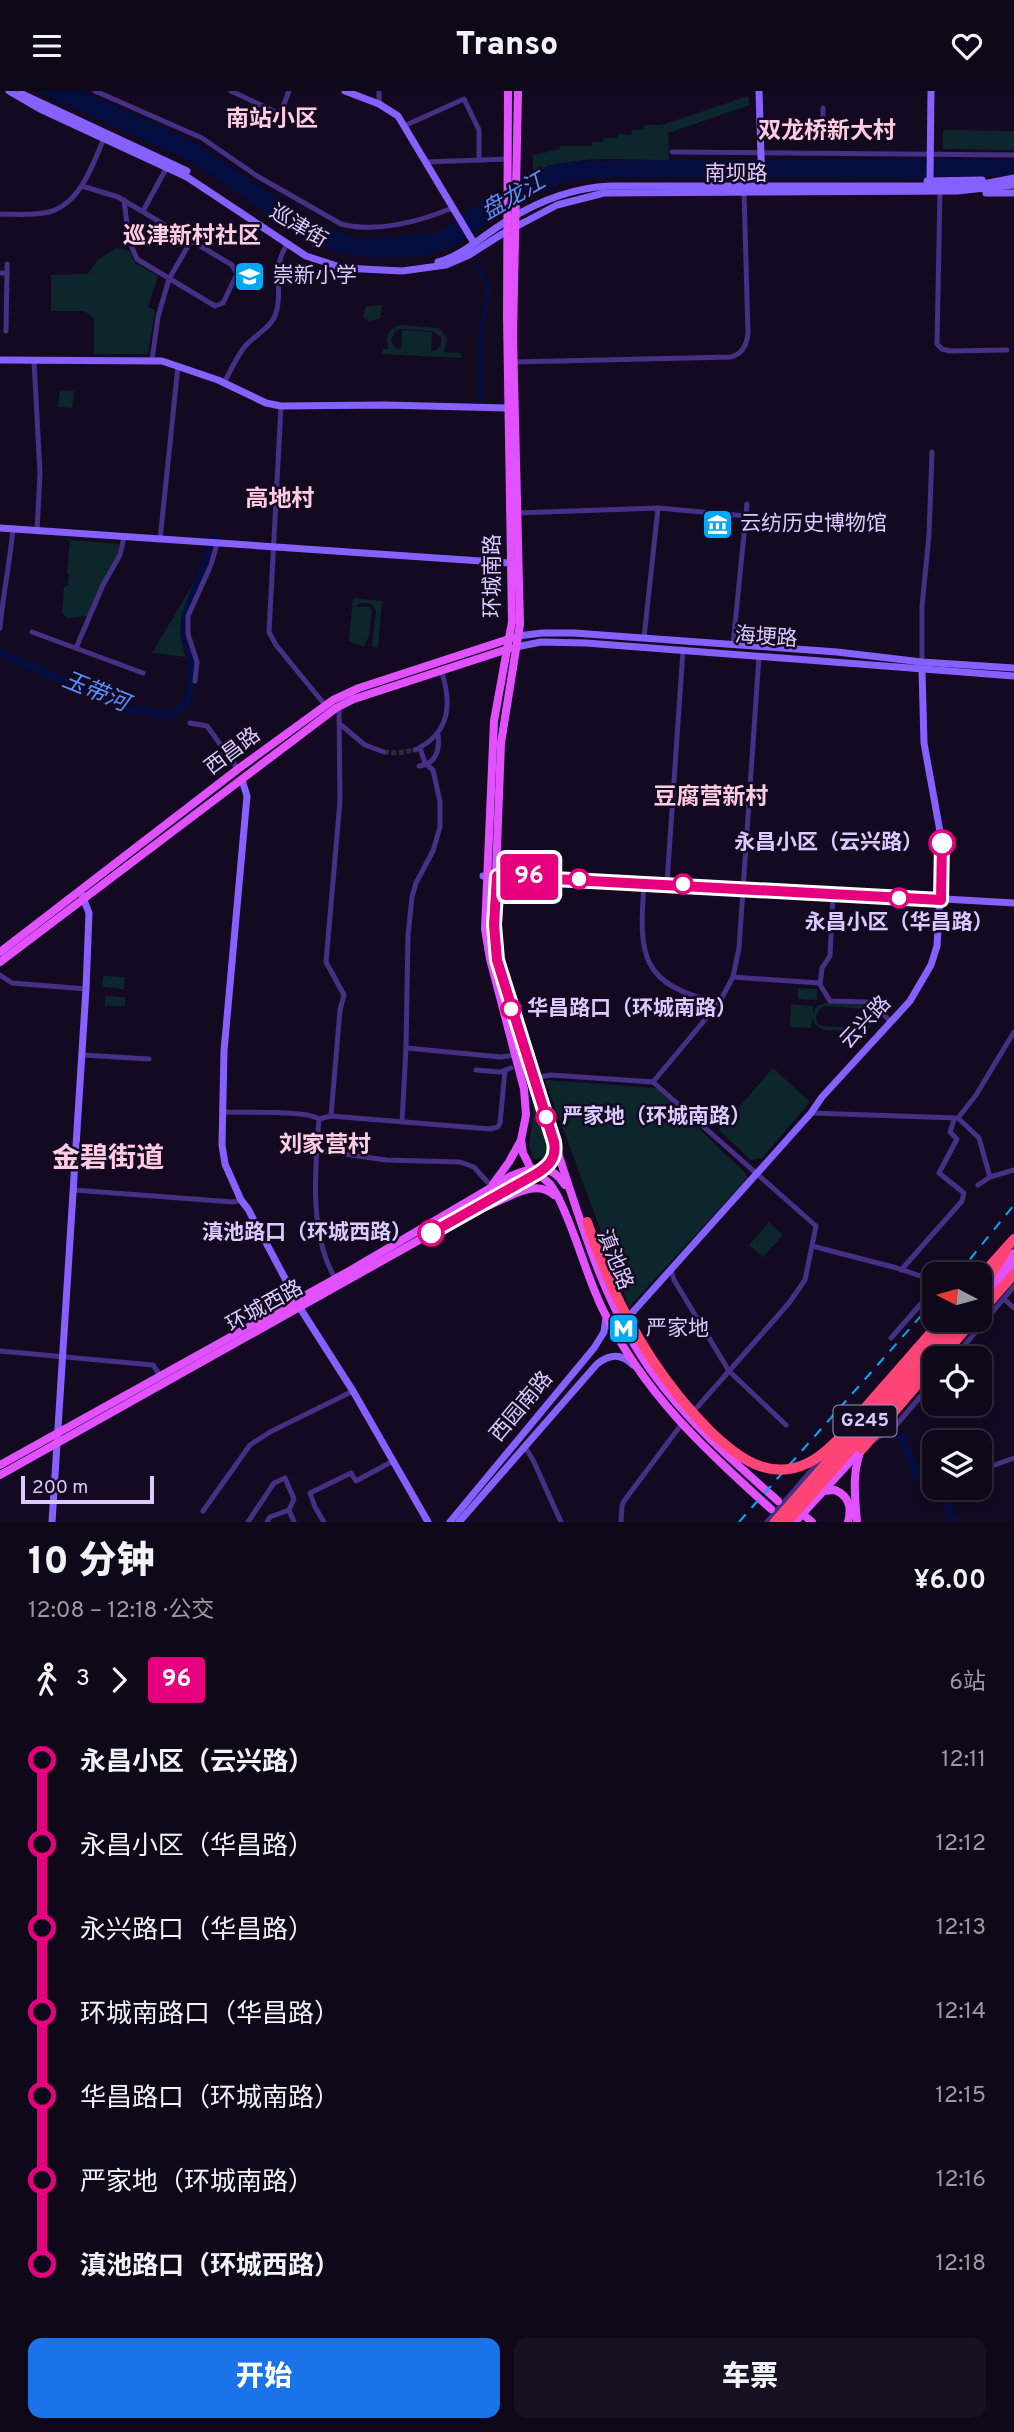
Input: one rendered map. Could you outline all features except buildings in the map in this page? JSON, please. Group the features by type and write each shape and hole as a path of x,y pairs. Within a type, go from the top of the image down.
{"highway":[{"path":"587,1222 615,1295 653,1364 712,1433 738,1456 760,1467 792,1468 808,1463 821,1454 932,1332"},
{"path":"999,1264 1014,1239"},
{"path":"992,1268 1014,1239"},
{"path":"992,1271 1014,1251"},
{"path":"992,1272 1014,1251"},
{"path":"992,1289 1014,1264"},
{"path":"992,1299 1014,1274"},
{"path":"776,1522 943,1332"},
{"path":"786,1522 954,1332"},
{"path":"951,1346 963,1332"},
{"path":"862,1449 888,1412 922,1377"}],"main road":[{"name":"环城南路","path":"508,91 507,210 511,219"},
{"name":"环城南路","path":"518,91 518,180 511,229 520,587 514,637 502,669 494,720 487,942 521,1054"},
{"name":"环城南路","path":"511,229 507,408 514,637"},
{"name":"西昌路","path":"0,962 238,769 325,705 359,688 514,637"},
{"name":"西昌路","path":"0,952 242,780 294,738 339,707 354,699 512,647"},
{"path":"521,1054 534,1079 565,1181 587,1222"},
{"path":"521,1054 525,1100 521,1145 524,1157 538,1166 547,1164 554,1158"},
{"path":"489,1189 512,1158 524,1130"},
{"path":"554,1142 554,1158 545,1168 565,1181 587,1222"},
{"name":"滇池路","path":"524,1157 534,1171 552,1186 603,1310 640,1373 681,1425 769,1514"},
{"name":"环城西路","path":"0,1475 511,1176 545,1168"},
{"name":"环城西路","path":"0,1465 160,1375 466,1213 534,1171"},
{"path":"466,1213 537,1187 547,1189 553,1194 565,1213"},
{"path":"561,1203 563,1196 571,1195"},
{"name":"滇池路","path":"571,1195 599,1274 621,1321 648,1367 688,1417 722,1450 780,1498"},
{"name":"G245","path":"786,1522 888,1412 954,1332"},
{"path":"803,1520 821,1493 862,1449"},
{"path":"857,1522 855,1473 862,1449"},
{"path":"821,1493 832,1489 844,1496 850,1506 848,1522"}],"street":[{"name":"巡津街","path":"9,91 40,109 197,177 303,249 331,261 369,267 424,265 450,257 472,239 511,219"},
{"name":"巡津街","path":"17,91 199,183 287,244 317,261 342,268 378,272 418,271 457,261 511,229"},
{"path":"94,91 202,138 257,176 341,224 351,227 378,227 420,219 452,208"},
{"path":"231,91 282,115 289,91"},
{"path":"345,91 379,104 398,116 472,239"},
{"path":"379,91 379,104"},
{"path":"759,91 762,185"},
{"path":"931,91 937,344 950,351 1007,350"},
{"path":"404,126 464,99 479,130 479,160"},
{"path":"823,108 823,134"},
{"path":"0,214 51,212 82,186 105,135"},
{"path":"672,152 762,156 1014,155"},
{"path":"426,162 508,159"},
{"path":"143,211 167,167"},
{"path":"996,185 1014,178"},
{"path":"934,184 1014,185"},
{"path":"934,184 1014,193"},
{"name":"南坝路","path":"511,229 557,205 616,193 744,192 762,185 934,184"},
{"name":"南坝路","path":"511,219 555,196 576,190 610,186 934,184 975,190 996,185"},
{"path":"82,186 124,200 236,269 237,274 230,293 223,303 215,306 141,263 133,253 124,200"},
{"path":"576,190 575,194 581,198"},
{"path":"513,362 736,356 743,349 748,333 744,192"},
{"path":"152,359 158,317 169,279 191,241"},
{"path":"224,383 243,349 276,315 276,275 281,254 287,244"},
{"path":"6,264 6,331"},
{"path":"0,360 152,359 178,366 257,399 281,406 507,408"},
{"path":"34,361 40,473 37,532"},
{"path":"160,540 178,366"},
{"path":"281,406 271,637 325,705"},
{"path":"922,666 922,606 929,535 932,452"},
{"path":"733,645 747,504"},
{"path":"644,638 658,508"},
{"path":"517,513 658,508 746,516"},
{"path":"0,528 511,563"},
{"path":"0,628 13,529"},
{"path":"76,648 103,585 120,555 124,537"},
{"path":"195,681 197,662 188,634 188,616 211,565 216,544"},
{"path":"32,632 143,673"},
{"name":"海埂路","path":"514,637 573,633 837,652 922,666 1014,676"},
{"name":"海埂路","path":"512,647 541,642 586,643 922,666 1014,669"},
{"path":"667,883 683,650"},
{"path":"653,1082 719,1003 733,977 739,948 759,655"},
{"name":"云兴路","path":"621,1321 631,1314 671,1270 910,1001 931,965 937,946 943,848 923,743 922,666"},
{"path":"419,766 434,759 438,735 448,710 448,695 441,670"},
{"path":"331,1116 340,1010 344,995 326,962 340,801 339,707"},
{"path":"190,723 207,726 238,769"},
{"path":"341,725 360,742 384,753"},
{"path":"402,1122 408,935 412,897 416,883 433,851 440,827 440,802 433,770 425,763 418,749 438,735"},
{"path":"242,780 247,796 225,1052 223,1156 241,1200 298,1303 353,1391 428,1522"},
{"path":"489,876 667,883 1014,903"},
{"path":"644,883 642,945 652,968 676,990 719,1003"},
{"path":"833,894 830,956 822,968 820,984 830,1001 868,1002 891,1022"},
{"path":"52,1522 86,989 89,913 81,895"},
{"path":"0,975 12,983 86,989"},
{"path":"733,977 820,984"},
{"path":"901,1270 962,1201 964,1193 939,1173 957,1139 950,1132 956,1119 1012,1040 1014,1032"},
{"path":"406,1048 501,1057 521,1054"},
{"path":"82,1055 149,1059"},
{"path":"222,1112 315,1116 319,1119 331,1116 490,1129 498,1127 508,1069 476,1070"},
{"path":"534,1079 551,1075 653,1082 814,1223 805,1280 789,1303 688,1417"},
{"path":"811,1113 956,1119 979,1138 990,1177"},
{"path":"319,1119 315,1196 325,1260 335,1278"},
{"path":"317,1150 386,1160 460,1162 474,1167 489,1189"},
{"path":"978,1185 990,1177 1014,1170"},
{"path":"74,1190 233,1202 241,1200"},
{"path":"812,1247 922,1277"},
{"path":"671,1270 674,1280 729,1371 786,1425"},
{"path":"964,1346 1014,1286"},
{"path":"1004,1299 1014,1308"},
{"path":"891,1338 922,1302"},
{"name":"西园南路","path":"450,1522 587,1356 605,1329 606,1318 603,1310"},
{"path":"769,1514 931,1332"},
{"path":"0,1351 153,1365 160,1375"},
{"path":"576,1387 593,1361 592,1356 587,1356"},
{"name":"西园南路","path":"459,1522 597,1364 611,1356 626,1359 640,1373"},
{"path":"202,1511 250,1445 270,1432 353,1391"},
{"path":"862,1449 897,1424 922,1395"},
{"path":"621,1522 624,1501 681,1425"},
{"path":"525,1447 561,1522"},
{"path":"992,1466 1014,1458"},
{"path":"324,1522 310,1493 351,1473 356,1481 393,1461"},
{"path":"248,1522 274,1483 285,1478 294,1499 289,1510 270,1517 267,1522"},
{"path":"289,1510 294,1522"}],"green space":[{"path":"748,96 750,105 668,133 669,160 582,160 548,168 533,175 533,155 560,149 560,146 592,146 592,142 603,142 604,138 617,138 618,134 631,135 632,130 643,130 645,125 662,125"},
{"path":"943,130 1014,131 1014,150 943,149"},
{"path":"116,248 130,251 135,263 158,276 148,307 155,310 148,354 94,354 94,318 84,311 51,311 51,275 88,274 98,260"},
{"path":"382,305 380,319 369,321 363,317 366,306"},
{"path":"402,325 439,328 447,338 444,352 461,353 461,358 382,354 383,349 389,349 389,333","holes":["399,329 432,331 441,337 441,344 431,351 432,332 402,330 401,349 394,347 391,339"]},
{"path":"60,390 74,391 72,408 58,407"},
{"path":"70,540 119,544 117,558 87,616 67,618 62,613 64,587 68,586"},
{"path":"193,584 195,585 183,612 180,628 186,657 152,653"},
{"path":"353,598 382,601 378,648 372,647 376,610 371,604 360,603 356,607 369,607 372,610 369,636 364,647 349,641"},
{"path":"103,976 125,977 124,989 102,987"},
{"path":"798,988 817,989 817,1000 798,999"},
{"path":"105,996 125,997 125,1006 105,1006"},
{"path":"825,1003 863,1005 870,1010 873,1021 870,1027 861,1031 823,1030 812,1019 811,1028 790,1027 791,1004 813,1006 813,1013 817,1006","holes":["827,1006 864,1009 869,1014 869,1024 861,1028 822,1026 817,1022 816,1016 820,1008"]},
{"path":"773,1068 810,1102 762,1158 751,1160 719,1130"},
{"path":"545,1080 657,1088 748,1178 629,1307"},
{"path":"531,1087 549,1147 546,1157 534,1159 529,1147 533,1114"},
{"path":"769,1222 783,1235 763,1257 749,1245"}],"shaded area":[{"path":"36,91 80,91 172,131 205,148 305,218 358,240 437,233 497,192 495,210 490,221 463,241 424,256 374,258 335,252 299,236 194,163"},
{"path":"939,158 1014,161 1014,175 919,178 597,177 561,183 529,199 532,175 549,165 576,161"}],"waterway":[{"name":"盘龙江","path":"487,215 539,183"},
{"path":"478,266 489,288 481,330 481,401"},
{"name":"玉带河","path":"0,653 128,709 172,715 186,704 188,698 193,663 185,637 185,617 215,537"},
{"path":"897,1434 903,1439 918,1477 922,1479"},
{"path":"946,1500 953,1522"}],"tunnel":[{"path":"384,752 415,750"}],"railway":[{"path":"968,1262 1014,1205"},
{"path":"739,1522 922,1315"}],"bus line":[{"name":"96","path":"431,1233 536,1174 548,1165 555,1155 554,1142 497,960 494,925 497,876 667,883 941,900 942,843"}],"place":[{"name":"崇新小学","path":"250,276"},
{"name":"云纺历史博物馆","path":"717,524"},
{"name":"永昌小区（云兴路）","path":"942,843"},
{"name":"永昌小区（华昌路）","path":"899,898"},
{"name":"华昌路口（环城南路）","path":"511,1009"},
{"name":"严家地（环城南路）","path":"546,1117"},
{"name":"滇池路口（环城西路）","path":"431,1233"},
{"name":"严家地","path":"623,1329"}],"district":[{"name":"南站小区","path":"272,120"},
{"name":"双龙桥新大村","path":"827,132"},
{"name":"巡津新村社区","path":"192,237"},
{"name":"高地村","path":"280,500"},
{"name":"豆腐营新村","path":"711,798"},
{"name":"刘家营村","path":"325,1146"},
{"name":"金碧街道","path":"108,1160"}]}
